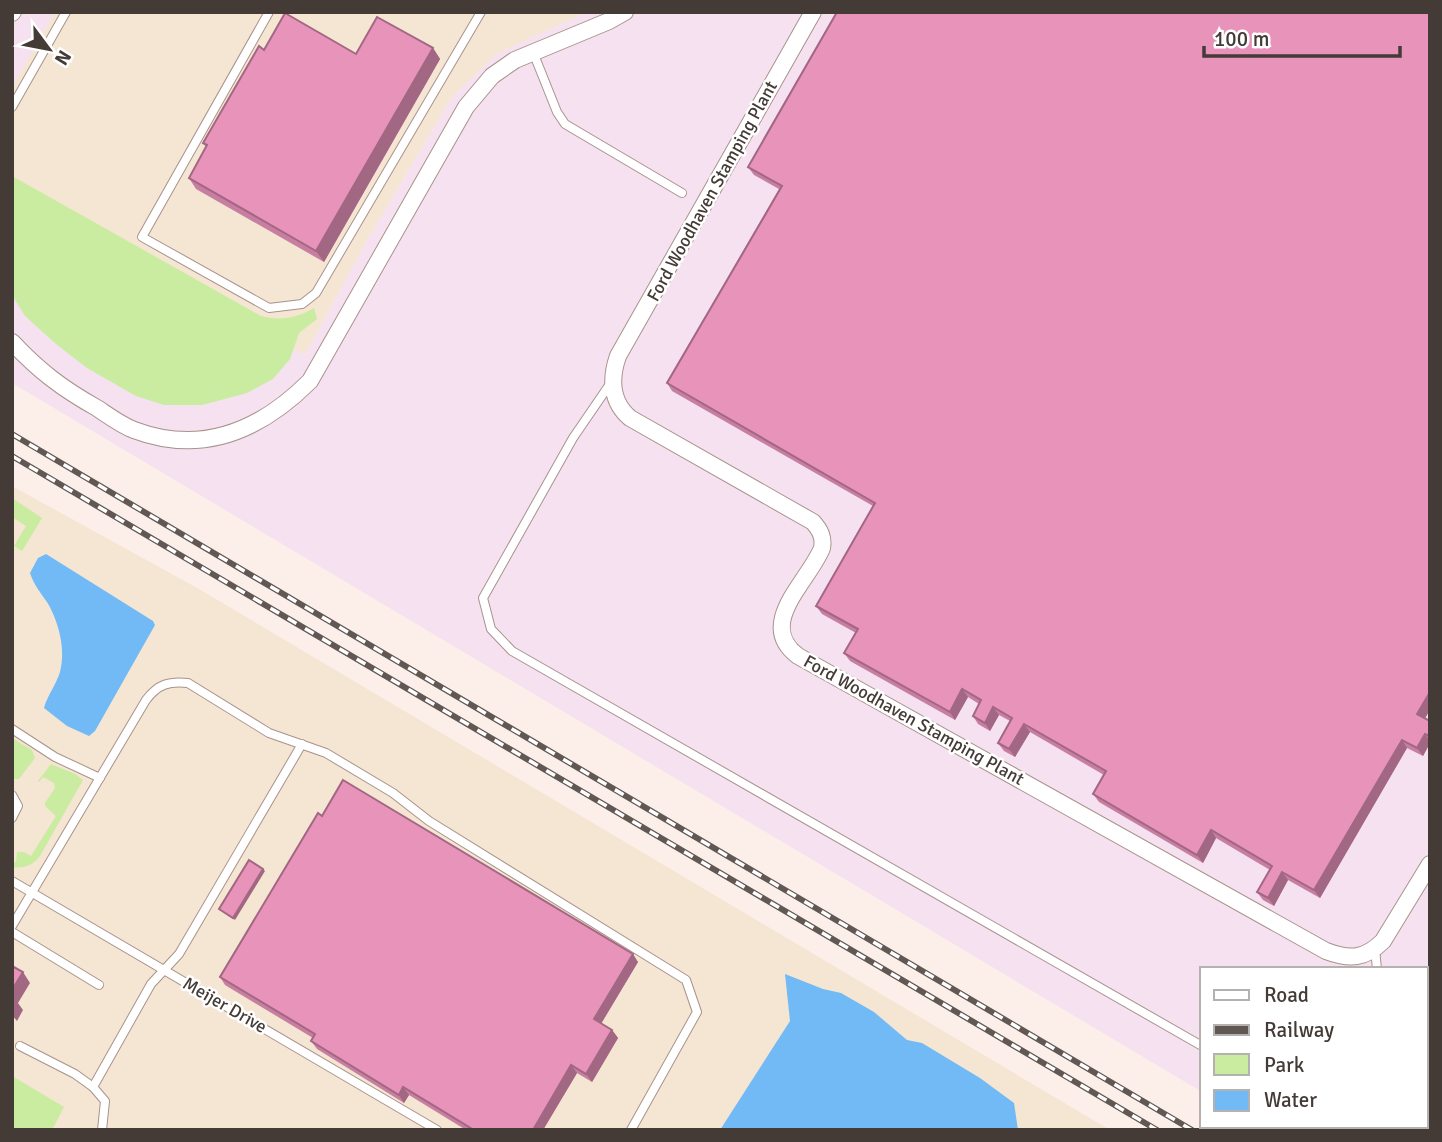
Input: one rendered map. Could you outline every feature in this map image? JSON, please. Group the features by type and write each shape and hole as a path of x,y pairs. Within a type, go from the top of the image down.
{"street":[{"path":"12,342 58,386 132,430 164,438 205,440 243,429 270,416 310,381 472,99 492,76 515,60 609,22 625,12"},
{"name":"Ford Woodhaven Stamping Plant","path":"813,12 618,356 613,380 616,402 620,409 630,418 813,522 819,528 822,548 789,601 784,616 781,631 788,648 1326,951 1351,958 1360,957 1375,949"},
{"path":"1375,949 1397,922 1430,864"}],"lane":[{"path":"12,107 66,12"},
{"path":"269,12 142,237 269,308 302,304 316,293 481,12"},
{"path":"533,52 557,112 565,124 682,193"},
{"path":"613,380 573,439 483,598 491,629 512,651 1200,1045"},
{"path":"12,926 151,693 155,688 172,681 188,683 269,733 326,754 393,793 429,821 686,980 697,1012 631,1130"},
{"path":"12,729 55,757 100,778"},
{"path":"93,1087 151,984 178,954 302,744"},
{"path":"12,796 18,806 12,818"},
{"name":"Meijer Drive","path":"12,881 437,1130"},
{"path":"12,932 99,985"},
{"path":"1375,949 1377,967"},
{"path":"20,1046 75,1074 93,1087 105,1101 102,1130"}],"shaded area":[{"path":"12,12 55,12 12,87"},
{"path":"55,12 587,12 497,54 452,97 365,244 305,355 12,189 12,87"},
{"path":"587,12 1430,12 1430,1130 1263,1128 1428,1128 1428,967 1200,967 1200,1091 12,383 12,189 305,355 365,244 452,97 497,54"},
{"path":"12,486 199,589 1110,1130 12,1130"}],"green space":[{"path":"12,176 261,316 288,318 314,308 317,319 299,333 290,359 273,379 247,393 202,405 164,405 136,396 87,368 56,344 25,316 12,295"},
{"path":"12,498 42,518 22,551 14,546 26,526 12,517"},
{"path":"12,738 32,750 35,758 19,779 12,779"},
{"path":"51,764 83,780 40,856 28,866 12,867 12,862 16,862 17,852 31,856 56,816 45,806 55,788 54,783 43,777 38,781"},
{"path":"12,1076 64,1107 52,1130 12,1130"}],"water":[{"path":"46,554 153,621 155,625 95,731 89,736 67,726 44,708 62,663 60,636 55,618 30,573 38,558"},
{"path":"785,974 841,993 874,1012 907,1040 922,1043 980,1078 1014,1103 1018,1130 720,1130 790,1021"}],"building":[{"path":"837,12 1430,12 1430,692 1417,714 1430,721 1430,736 1425,734 1417,748 1402,740 1314,890 1282,872 1268,898 1257,892 1272,866 1211,830 1197,855 1093,794 1106,771 1024,724 1009,749 998,743 1012,718 993,707 985,723 973,716 981,700 962,689 950,712 844,653 858,629 816,606 875,503 667,383 782,186 748,167"},
{"path":"285,13 356,54 377,17 433,48 316,251 189,178 207,145 203,143 259,46 264,50"},
{"path":"343,780 633,954 594,1019 612,1030 586,1074 571,1065 533,1130 474,1130 403,1087 399,1095 311,1041 315,1034 220,977 318,813 322,816"},
{"path":"249,860 263,869 233,918 219,909"},
{"path":"12,966 23,972 12,990"}],"railway":[{"path":"12,434 1192,1130"},
{"path":"12,456 1157,1130"}]}
